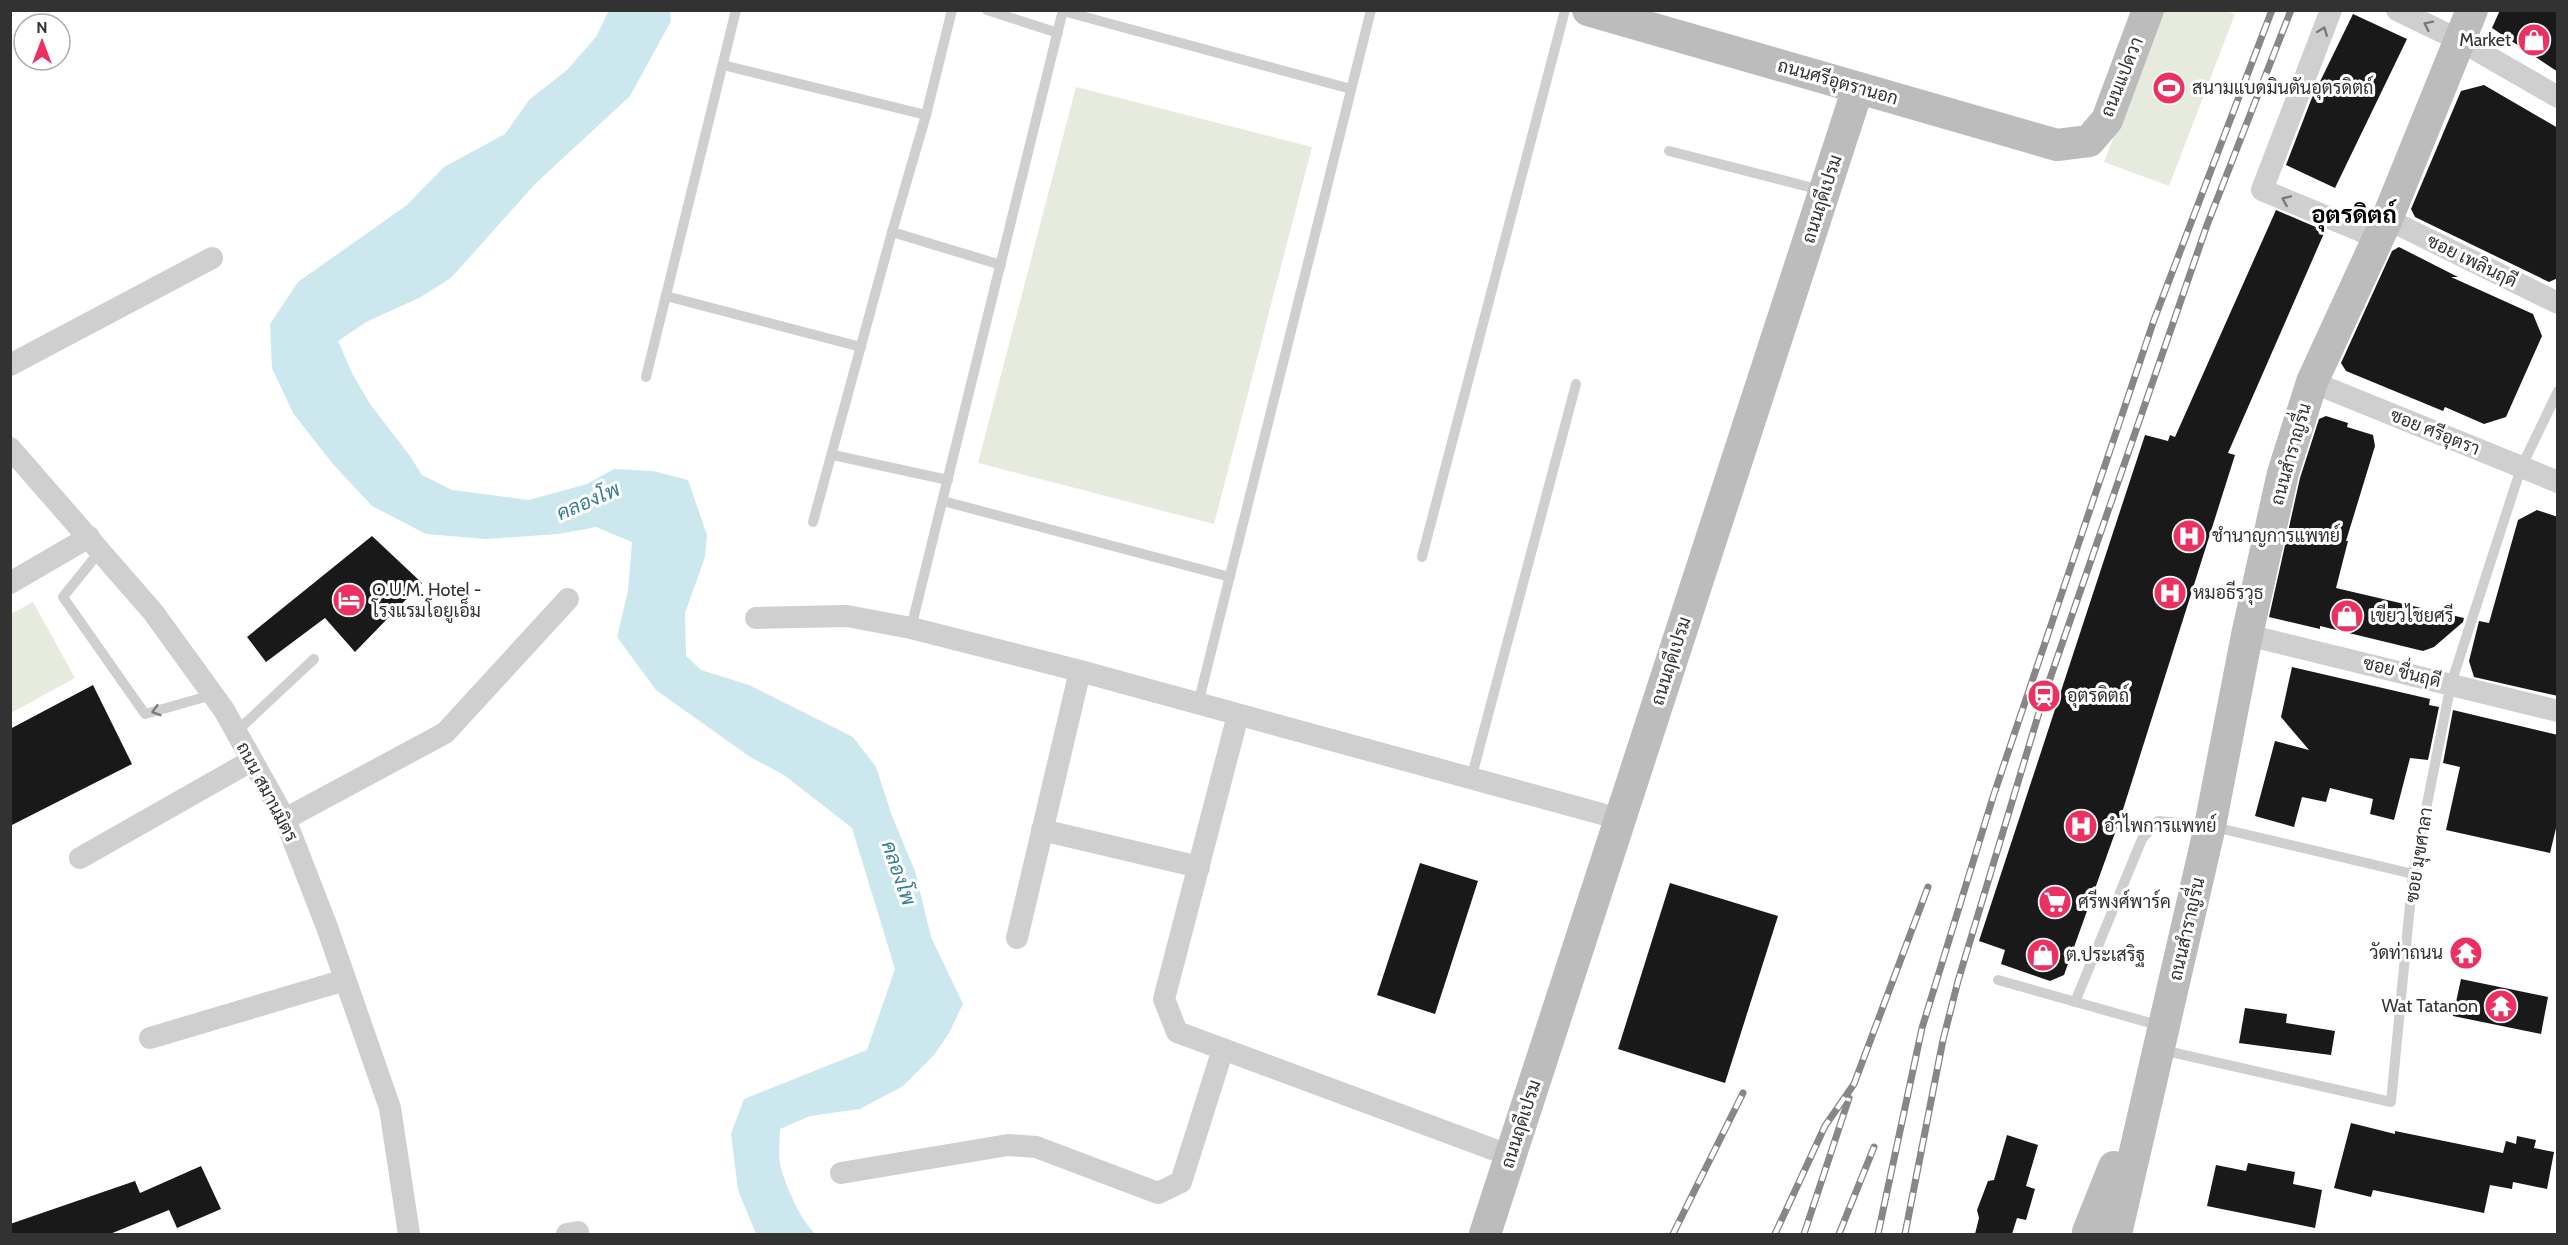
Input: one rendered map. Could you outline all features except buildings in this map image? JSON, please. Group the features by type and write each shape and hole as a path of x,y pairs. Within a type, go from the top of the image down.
{"street":[{"name":"ถนนศรีอุตรานอก","path":"1588,10 1652,19 1858,88 2057,145 2089,141"},
{"name":"ถนนแปดวา","path":"2089,141 2107,120 2148,10"},
{"name":"ซอย เพลินฤดี","path":"2331,10 2262,190 2383,229 2558,303"},
{"path":"2397,10 2459,40 2558,97"},
{"name":"ถนนสำราญรื่น","path":"2101,1234 2160,1047 2210,826 2247,635 2283,473 2312,382 2383,229 2472,10"},
{"name":"ถนนฤดีเปรม","path":"1485,1234 1858,88"},
{"path":"10,365 212,258"},
{"name":"ซอย ศรีอุตรา","path":"2312,382 2558,482"},
{"name":"ถนน สมานมิตร","path":"10,448 153,612 213,695 285,819 327,927 390,1108 409,1234"},
{"path":"10,583 94,544"},
{"path":"285,819 445,734 568,599"},
{"path":"756,618 847,616 911,628 1080,671 1620,819"},
{"name":"ซอย ชื่นฤดี","path":"2247,635 2558,711"},
{"path":"1017,938 1080,671"},
{"path":"1238,715 1164,999 1177,1032 1511,1156"},
{"path":"80,858 251,761"},
{"path":"1042,830 1199,867"},
{"path":"150,1038 345,980"},
{"path":"840,1173 1008,1145 1036,1147 1158,1193 1181,1182 1223,1049"}],"lane":[{"path":"646,376 736,10"},
{"path":"813,522 926,115 952,10"},
{"path":"987,10 1058,33"},
{"path":"1198,704 1371,10"},
{"path":"1422,557 1565,10"},
{"path":"911,628 1063,11 1351,89"},
{"path":"723,65 926,115"},
{"path":"1669,151 1824,191"},
{"path":"892,232 1001,265"},
{"path":"666,296 861,347"},
{"path":"1471,778 1576,384"},
{"name":"ซอย มุขศาลา","path":"2160,1047 2391,1102 2414,874 2451,684 2521,468 2558,391"},
{"path":"833,455 948,480"},
{"path":"943,501 1230,577"},
{"path":"94,544 63,597 145,714 213,695"},
{"path":"236,732 314,659"},
{"path":"2075,1002 2142,839 2158,821 2210,826 2414,874"},
{"path":"1998,980 2075,1002 2160,1047"}],"shaded area":[{"name":"สนามแบดมินตันอุตรดิตถ์","path":"2162,11 2225,11 2235,14 2169,186 2104,162"},
{"path":"1076,87 1312,147 1214,524 978,463"},
{"path":"33,602 75,678 11,713 11,614"}],"water":[{"name":"คลองโพ","path":"609,10 670,11 671,21 630,96 535,184 451,278 419,298 368,321 338,341 353,375 370,404 422,475 452,490 529,500 587,484 614,469 653,471 688,480 707,535 705,557 685,613 686,656 701,670 749,685 853,737 876,767 892,816 915,871 931,937 963,1004 949,1033 934,1055 903,1086 860,1109 810,1116 780,1129 779,1159 785,1180 799,1212 816,1234 756,1234 738,1190 731,1134 744,1099 867,1050 895,969 852,828 784,775 750,757 656,690 617,637 628,591 632,542 596,527 559,534 486,539 426,534 372,506 332,463 293,413 272,368 270,324 298,282 407,205 444,167 505,134 529,100 567,70 596,37"}],"railway":[{"path":"1878,1234 1922,1028 1993,797 2154,320 2272,10"},
{"path":"1905,1234 1943,1040 1958,981 2044,696 2207,225 2291,10"},
{"path":"1775,1234 1825,1126 1854,1084 1928,887"},
{"path":"1673,1234 1743,1093"},
{"path":"1804,1234 1849,1098"},
{"path":"1839,1234 1874,1147"}],"place":[{"name":"Market","path":"2534,40"},
{"name":"สนามแบดมินตันอุตรดิตถ์","path":"2169,88"},
{"name":"ชำนาญการแพทย์","path":"2189,536"},
{"name":"หมอธีรวุธ","path":"2170,593"},
{"name":"O.U.M. Hotel - โรงแรมโอยูเอ็ม","path":"349,600"},
{"name":"เขียวไชยศรี","path":"2347,616"},
{"name":"อุตรดิตถ์","path":"2044,696"},
{"name":"อำไพการแพทย์","path":"2081,826"},
{"name":"ศรีพงศ์พาร์ค","path":"2055,902"},
{"name":"วัดท่าถนน","path":"2466,953"},
{"name":"ต.ประเสริฐ","path":"2043,955"},
{"name":"Wat Tatanon","path":"2501,1006"}],"district":[{"name":"อุตรดิตถ์","path":"2354,215"}]}
